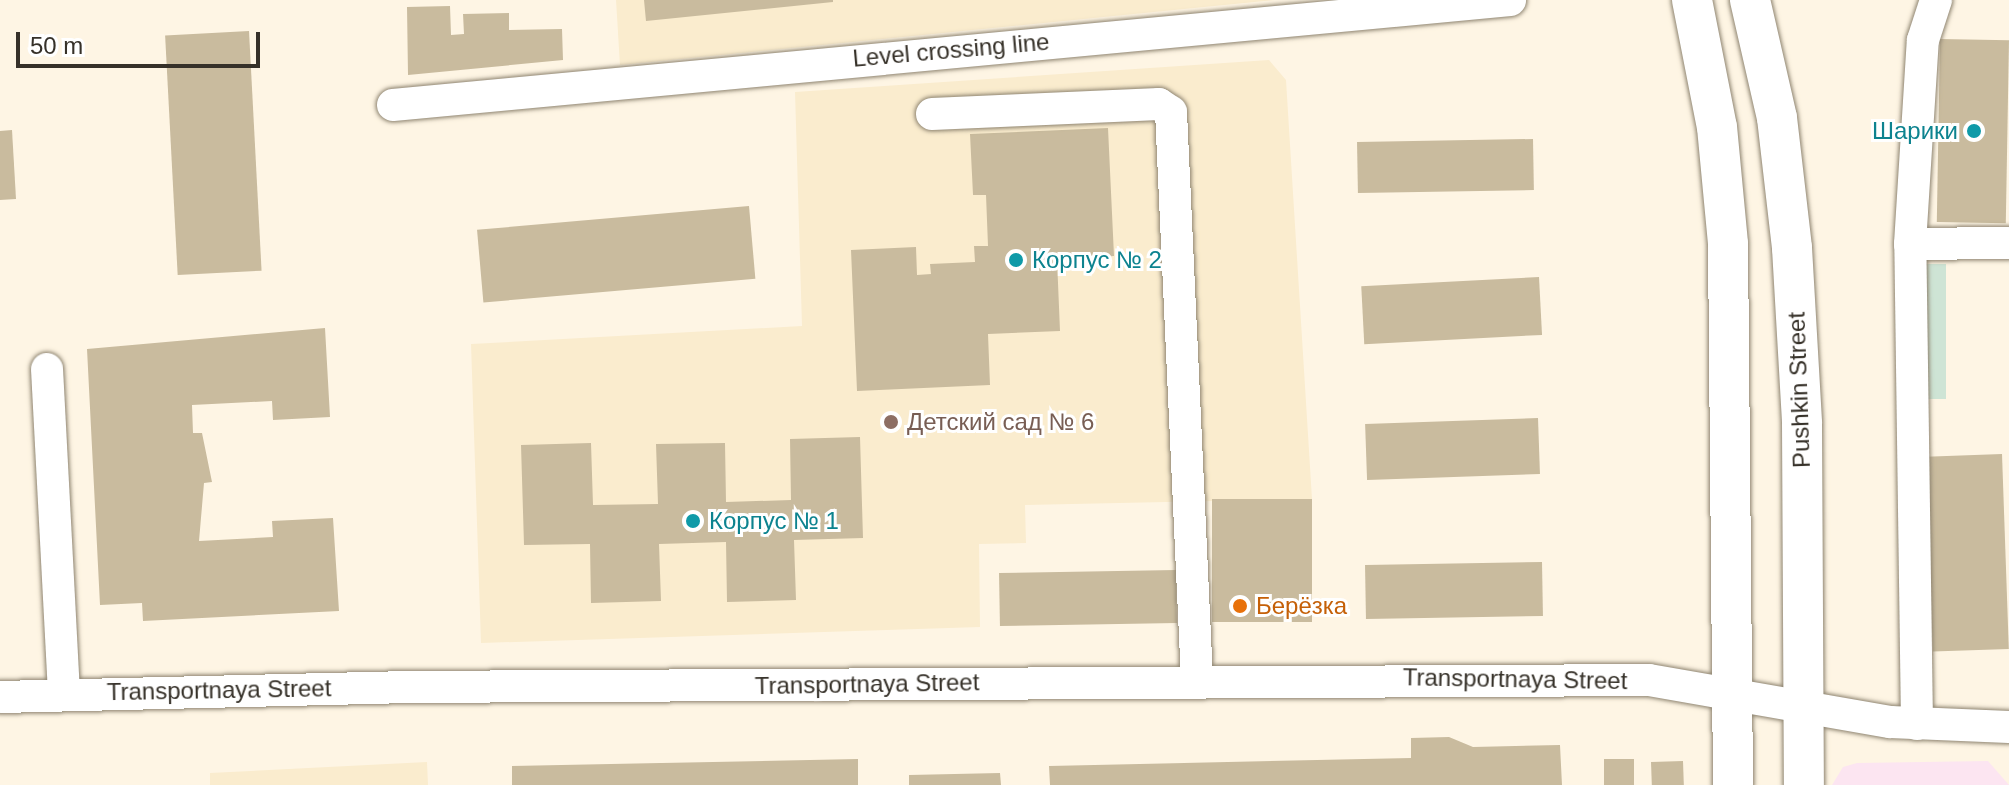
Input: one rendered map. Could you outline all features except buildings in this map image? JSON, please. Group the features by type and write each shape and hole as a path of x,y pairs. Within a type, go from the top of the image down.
{"main road":[{"path":"1692,0 1717,127 1728,244 1733,785"},
{"name":"Pushkin Street","path":"1750,0 1777,118 1792,248 1802,424 1804,785"}],"street":[{"name":"Level crossing line","path":"393,105 1510,0"},
{"path":"1917,724 1910,244 1923,40 1936,0"},
{"path":"932,114 1159,104 1171,112 1197,680"},
{"path":"1910,244 2009,243"},
{"path":"47,369 64,694"},
{"name":"Transportnaya Street","path":"0,697 1197,680 1649,680 1917,724 2009,727"}],"shaded area":[{"path":"616,0 1274,0 620,65"},
{"name":"Детский сад № 6","path":"1269,60 1286,80 1312,499 1025,505 1026,543 979,544 980,627 481,643 471,344 802,326 795,92"},
{"path":"1988,761 2009,785 1832,785 1843,767 1857,763"},
{"path":"427,762 428,785 210,785 210,773"}],"green space":[{"path":"1924,264 1946,264 1946,399 1924,399"}],"place":[{"name":"Шарики","path":"1974,131"},
{"name":"Корпус № 2","path":"1016,260"},
{"name":"Детский сад № 6","path":"891,422"},
{"name":"Корпус № 1","path":"693,521"},
{"name":"Берёзка","path":"1240,606"}]}
